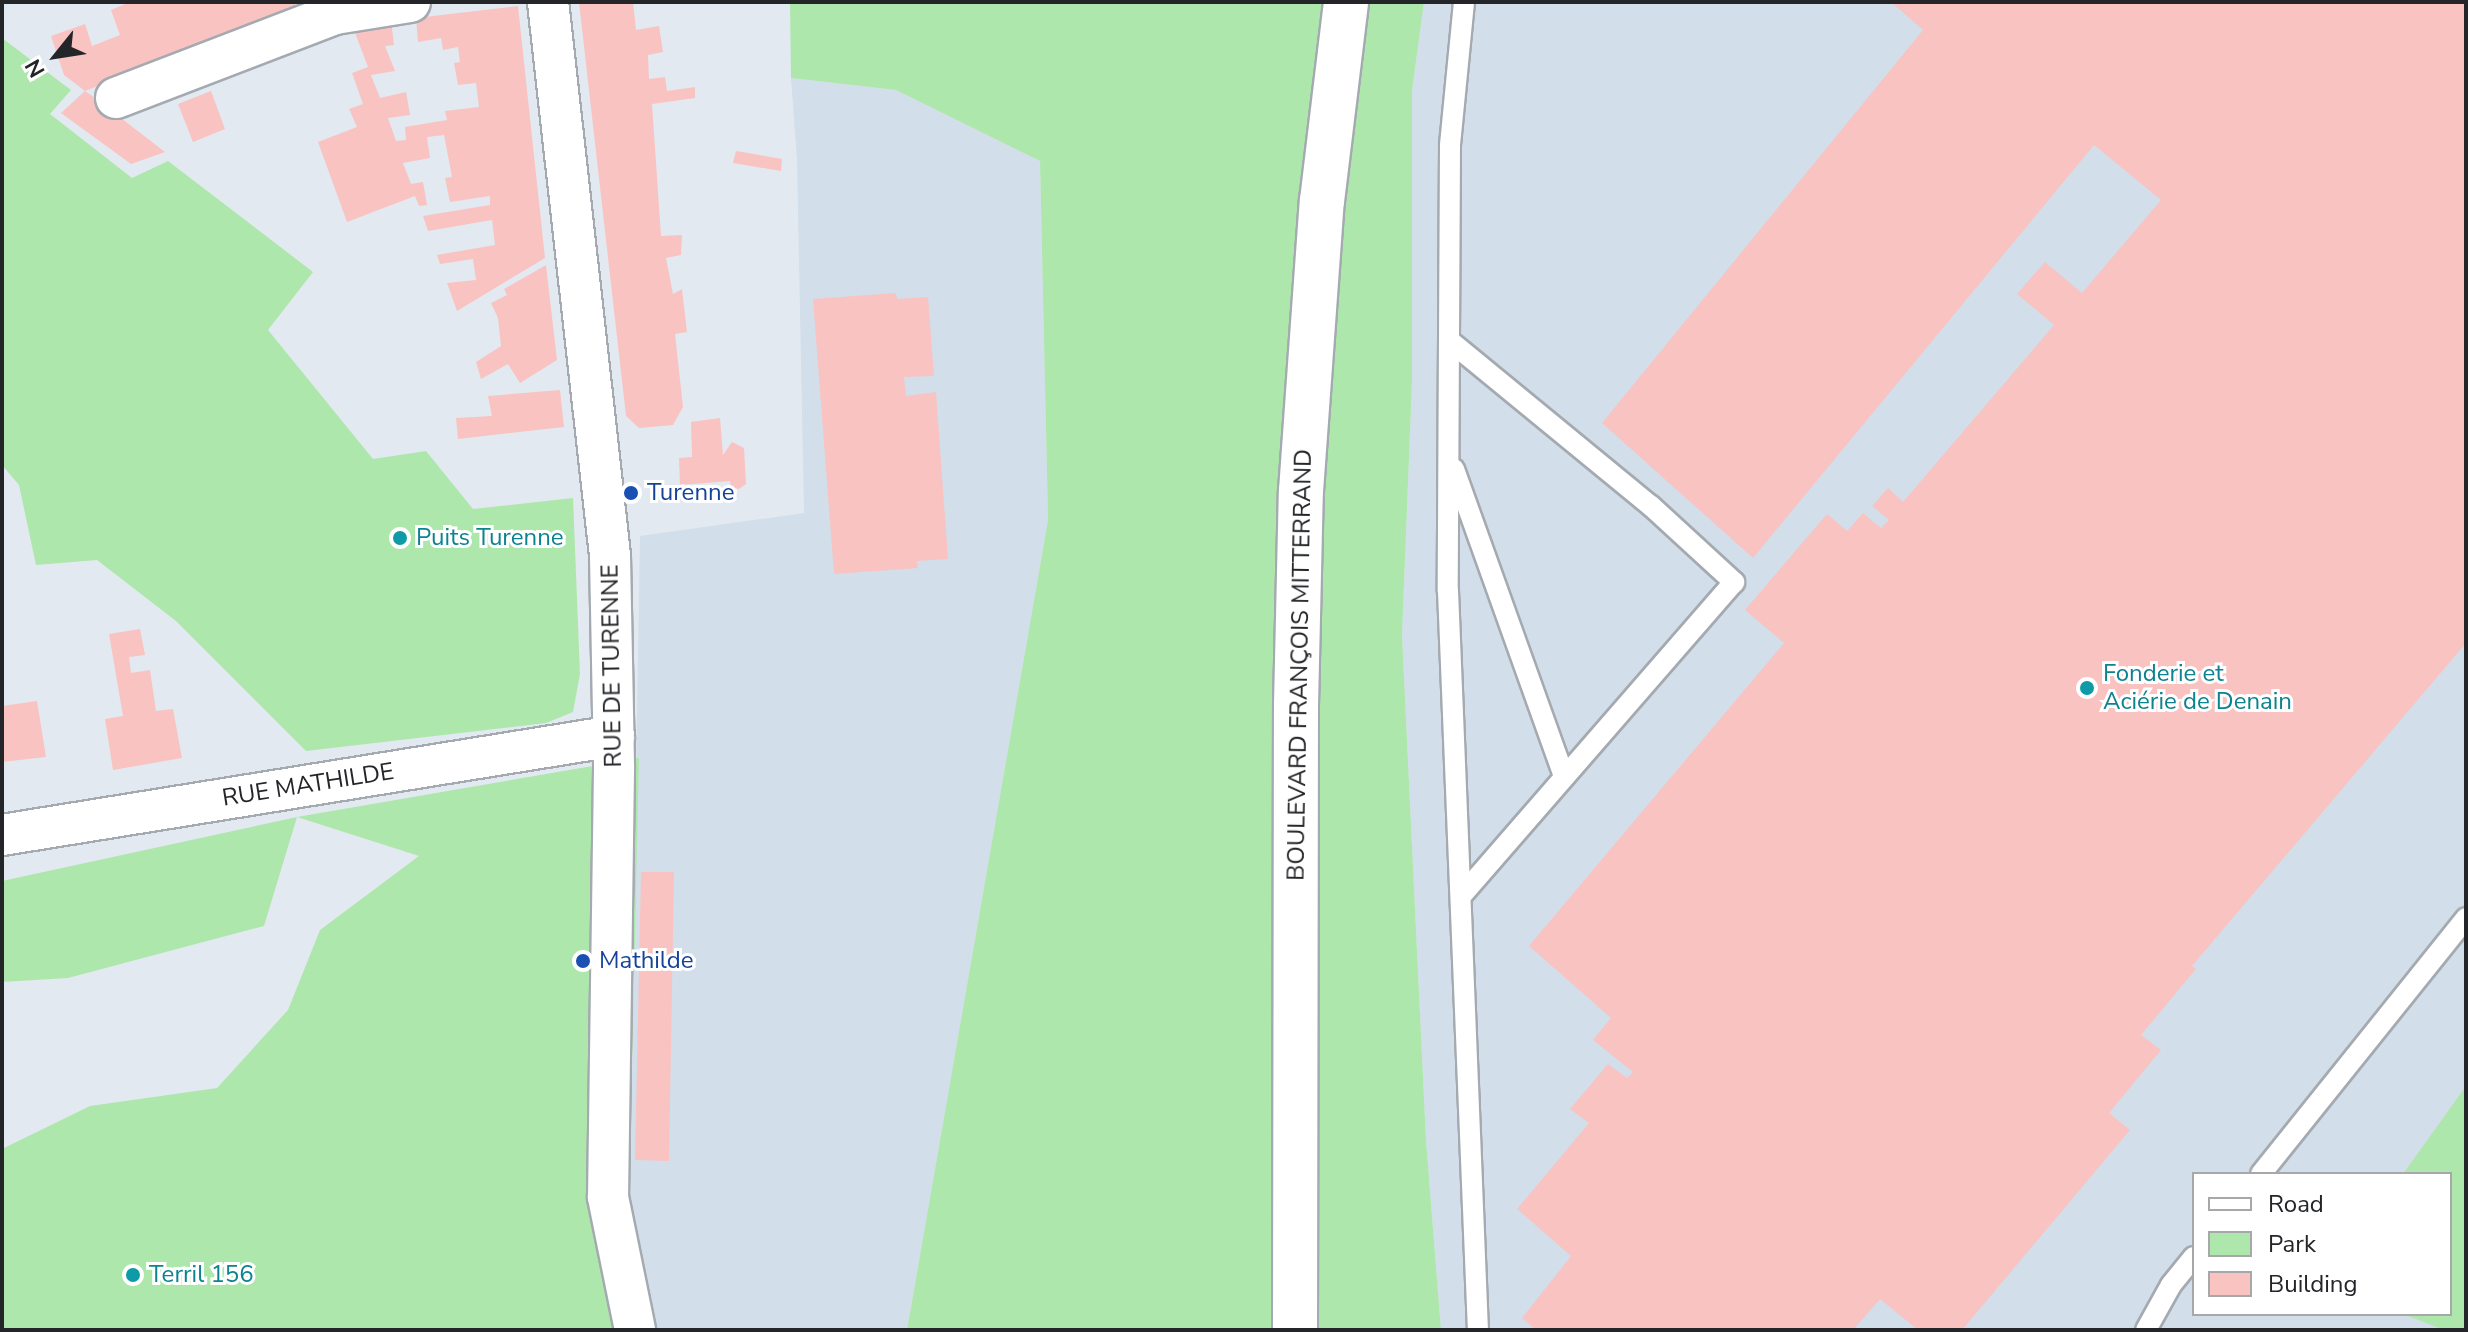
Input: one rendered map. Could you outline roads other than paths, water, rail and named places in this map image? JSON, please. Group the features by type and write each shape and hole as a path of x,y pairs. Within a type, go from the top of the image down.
{"main road":[{"name":"BOULEVARD FRANÇOIS MITTERRAND","path":"1295,1330 1296,705 1301,491 1322,201 1346,2"}],"street":[{"path":"116,98 335,14 410,2"},
{"name":"RUE DE TURENNE","path":"548,2 608,523 614,736 608,1197 635,1330"},
{"name":"RUE MATHILDE","path":"2,835 614,736"}],"lane":[{"path":"1464,2 1450,146 1449,627 1463,894 1467,1121 1478,1330"},
{"path":"1450,341 1651,506 1734,582 1463,894"},
{"path":"1449,454 1564,777"},
{"path":"2263,1172 2466,918"},
{"path":"2146,1330 2171,1285 2192,1259"}],"place":[{"name":"Turenne","path":"631,493"},
{"name":"Puits Turenne","path":"400,538"},
{"name":"Fonderie et Aciérie de Denain","path":"2087,688"},
{"name":"Mathilde","path":"583,961"},
{"name":"Terril 156","path":"133,1275"}]}
